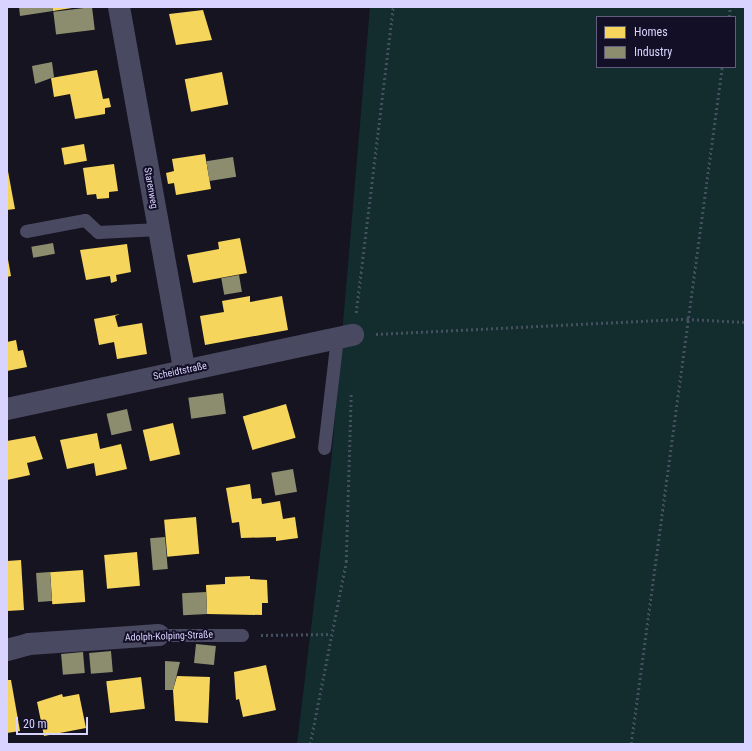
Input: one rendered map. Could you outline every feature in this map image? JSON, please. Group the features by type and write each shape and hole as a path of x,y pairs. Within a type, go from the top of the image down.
{"street":[{"name":"Starenweg","path":"119,7 184,370"},
{"name":"Scheidtstraße","path":"7,409 184,370 345,337"},
{"name":"Adolph-Kolping-Straße","path":"7,650 29,644 159,635"}],"lane":[{"path":"26,231 85,220 98,232 159,229"},
{"path":"324,448 345,337"},
{"name":"Adolph-Kolping-Straße","path":"159,635 242,635"}],"path":[{"path":"393,7 345,337 687,320 745,322"},
{"path":"631,744 722,68"},
{"path":"310,744 346,562 352,388"},
{"path":"242,635 331,634"}],"green space":[{"path":"370,7 745,7 745,744 297,744 331,463"}],"building: Homes":[{"path":"52,7 72,7 72,8 53,11"},
{"path":"203,10 212,40 176,45 169,14"},
{"path":"97,70 103,99 109,98 111,107 105,108 105,114 75,119 70,94 54,97 51,78"},
{"path":"222,72 228,104 191,112 185,79"},
{"path":"84,144 87,161 64,165 61,148"},
{"path":"205,154 211,189 176,195 174,183 168,184 166,173 174,171 172,159"},
{"path":"114,164 118,191 109,192 109,198 97,199 96,194 87,195 83,168"},
{"path":"7,166 15,209 7,210"},
{"path":"240,238 247,273 193,283 187,255 219,249 218,242"},
{"path":"127,244 131,272 116,275 117,281 111,283 110,276 86,280 80,250"},
{"path":"7,254 11,276 7,277"},
{"path":"250,296 250,302 282,296 288,330 205,345 200,316 224,312 222,301"},
{"path":"120,314 115,316 118,327 142,323 147,354 117,359 114,342 99,345 94,319"},
{"path":"16,340 18,351 23,350 27,367 7,371 7,342"},
{"path":"286,404 296,438 252,450 243,416"},
{"path":"173,423 180,454 150,461 143,430"},
{"path":"97,433 100,449 121,444 127,469 96,476 94,463 67,469 60,440"},
{"path":"35,436 43,459 27,463 30,475 7,480 7,441"},
{"path":"250,484 252,499 261,498 262,504 280,501 283,519 295,517 298,538 276,541 276,537 241,538 239,522 232,523 226,488"},
{"path":"196,517 199,554 167,557 164,520"},
{"path":"137,552 140,586 107,589 104,555"},
{"path":"21,560 24,610 7,611 7,561"},
{"path":"83,570 85,602 52,604 50,572"},
{"path":"250,576 250,579 267,580 268,603 262,603 262,615 207,614 206,585 225,584 225,577"},
{"path":"266,665 276,710 243,717 239,699 236,700 234,672"},
{"path":"177,676 210,677 208,723 175,721 173,690"},
{"path":"141,677 145,709 110,713 106,681"},
{"path":"7,680 11,680 20,731 7,733"},
{"path":"62,694 63,697 79,694 86,728 44,736 37,702"}],"building: Industry":[{"path":"19,7 52,7 53,11 20,16"},
{"path":"92,7 95,30 56,35 53,12"},
{"path":"52,62 54,77 35,84 32,66"},
{"path":"233,157 236,177 209,181 206,161"},
{"path":"53,243 55,254 33,258 31,247"},
{"path":"239,275 242,292 224,295 221,278"},
{"path":"223,393 226,414 191,419 188,398"},
{"path":"127,409 132,430 111,435 107,414"},
{"path":"293,469 297,492 275,495 271,473"},
{"path":"165,537 168,569 153,570 150,538"},
{"path":"50,572 52,601 38,602 36,573"},
{"path":"206,592 207,614 183,615 182,593"},
{"path":"196,644 216,646 214,665 194,663"},
{"path":"111,651 113,672 91,674 89,653"},
{"path":"83,652 85,673 63,675 61,654"},
{"path":"165,661 180,662 173,690 165,690"}]}
